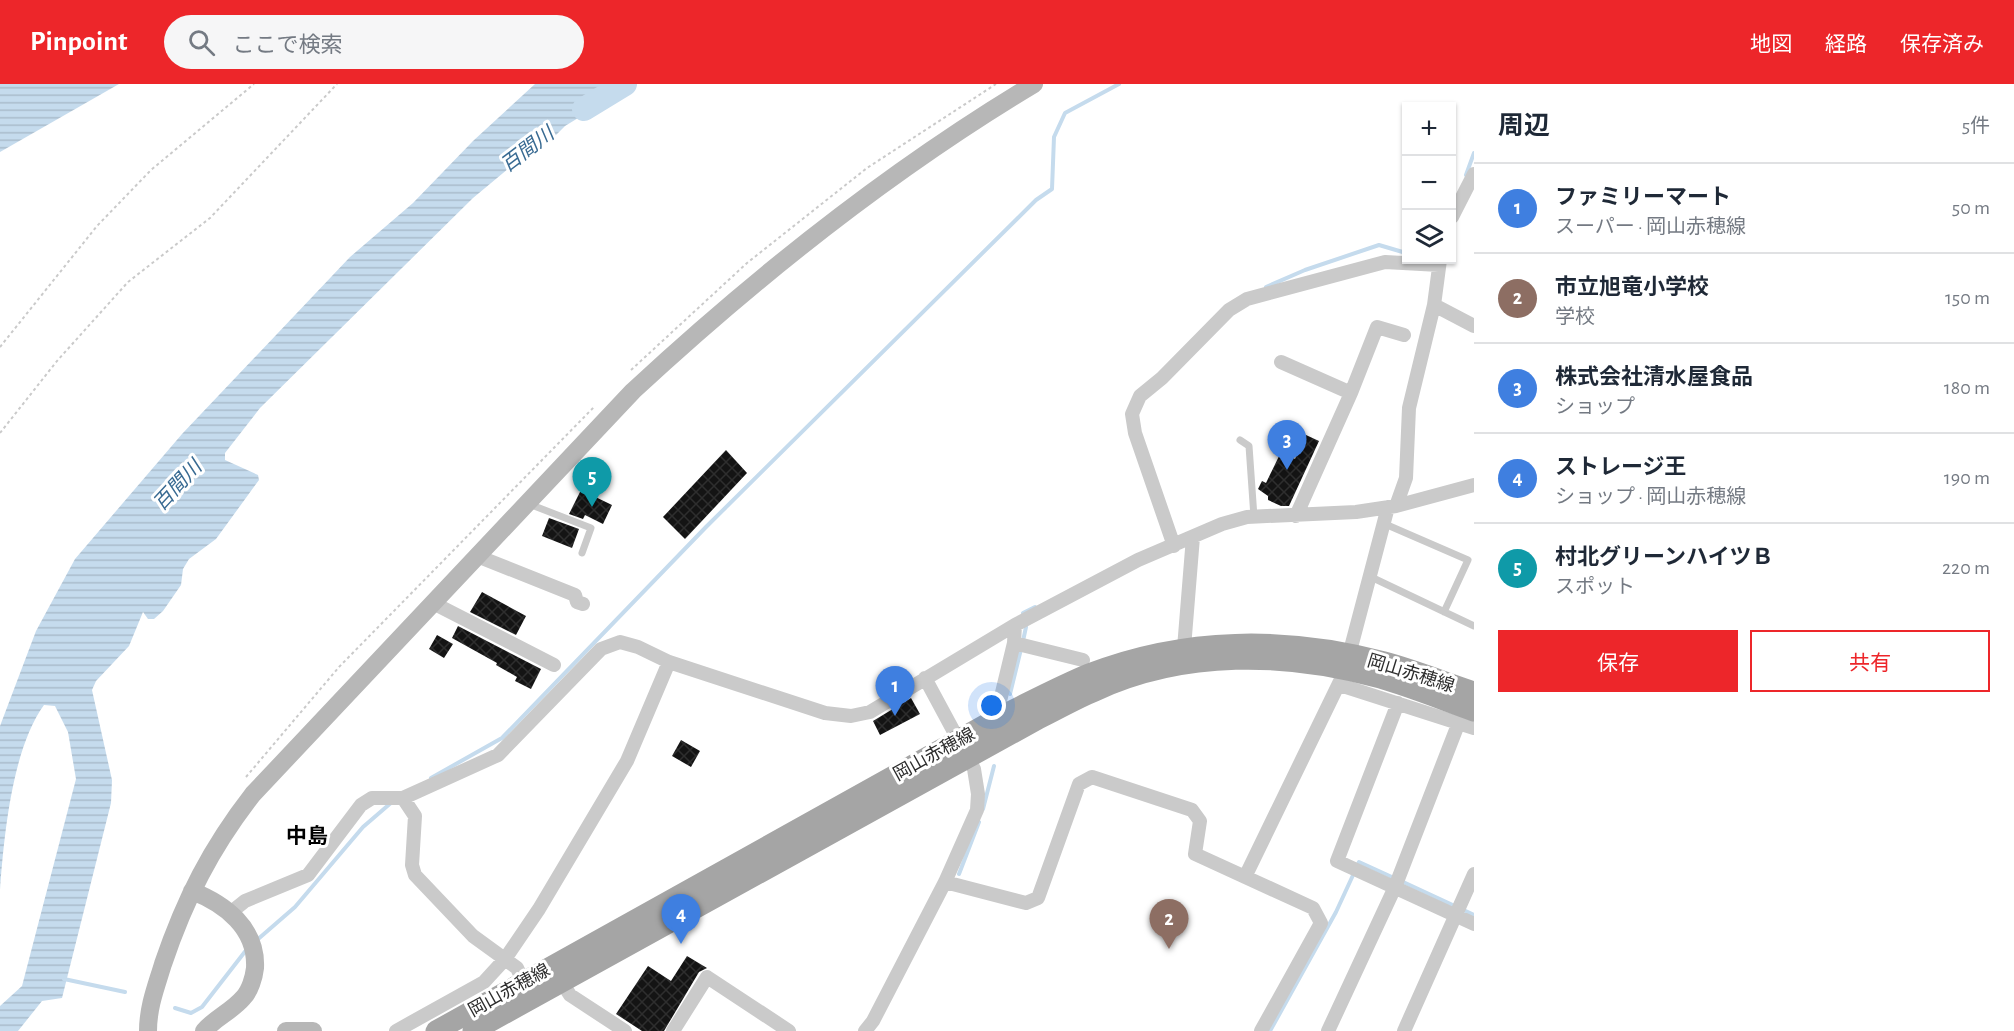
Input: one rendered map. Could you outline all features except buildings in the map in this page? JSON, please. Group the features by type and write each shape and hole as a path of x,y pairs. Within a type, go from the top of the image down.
{"main road":[{"name":"岡山赤穂線","path":"473,1031 964,749 1003,715 1089,674 1184,648 1266,642 1345,670 1384,662 1474,692"},
{"name":"岡山赤穂線","path":"436,1031 523,981 964,749 1096,690 1145,673 1195,662 1266,659 1345,670 1379,678 1467,717"}],"street":[{"path":"147,1031 148,1009 177,922 220,837 253,794 633,390 761,276 920,157 1034,84"},
{"path":"1456,210 1473,178"},
{"path":"1174,546 1135,433 1132,414 1140,396 1162,378 1229,310 1247,299 1385,262 1402,262"},
{"path":"1245,877 1345,670 1385,524 1406,478 1409,408 1434,305 1440,264"},
{"path":"1434,305 1474,326"},
{"path":"1296,516 1351,393 1377,327 1404,335"},
{"path":"1281,362 1351,393"},
{"path":"233,916 244,901 308,875 361,805 372,798 403,798 498,755 601,649 620,642 638,647 669,662 825,713 851,716 870,712 1022,622 1138,560 1222,524 1254,517 1296,516 1392,507 1474,484"},
{"path":"1184,648 1193,537"},
{"path":"477,556 575,595 577,602 583,604"},
{"path":"433,603 554,665"},
{"path":"1000,701 1019,644 1022,622"},
{"path":"1019,644 1083,660"},
{"path":"396,1031 484,982 504,959 539,909 627,762 669,662"},
{"path":"1345,670 1398,703 1467,717 1474,728"},
{"path":"865,1031 873,1021 945,882 977,810 976,779 964,749 925,678"},
{"path":"1398,703 1337,861 1397,882 1459,911 1474,924"},
{"path":"1328,1031 1397,882 1467,717"},
{"path":"945,882 1026,903 1038,898 1079,784 1092,777 1192,810 1200,821 1195,854 1313,908 1321,923 1261,1031"},
{"path":"403,798 415,816 412,866 415,875 472,936 517,968 523,981"},
{"path":"1404,1031 1474,874"},
{"path":"192,891 215,900 233,916 251,940 255,957 254,976 244,998 204,1031"},
{"path":"674,1031 707,976 789,1031"},
{"path":"561,981 570,995 625,1031"},
{"path":"286,1031 313,1031"}],"lane":[{"path":"1240,440 1249,446 1254,517"},
{"path":"527,503 591,528 582,553"},
{"path":"1385,524 1468,560 1444,612"},
{"path":"1371,577 1474,626"}],"path":[{"path":"0,347 97,226 151,170 254,84"},
{"path":"0,433 57,361 128,282 171,246 210,218 337,84"}],"water":[{"path":"0,84 119,84 0,152"},
{"path":"535,84 609,84 611,98 565,126 550,141 514,164 473,198 260,408 225,453 225,460 258,475 259,480 216,539 189,559 183,569 181,585 163,611 154,619 148,619 143,612 129,646 96,681 92,690 112,780 111,803 62,998 42,1001 18,1031 0,1031 0,1006 22,986 76,779 68,732 55,706 44,705 33,723 17,769 7,819 0,890 0,726 36,631 75,559 182,434 350,257 413,203 473,141"}],"waterway":[{"name":"百間川","path":"584,109 625,84"},
{"path":"431,778 502,738 706,527 1036,200 1052,189 1054,137 1065,113 1119,84"},
{"path":"1466,175 1474,153"},
{"path":"1266,287 1305,270 1379,245 1402,252"},
{"path":"1023,641 1026,627 1023,613 1035,607"},
{"path":"1010,694 1021,649"},
{"path":"983,809 994,766"},
{"path":"257,940 295,907 363,827 392,802"},
{"path":"959,874 979,822"},
{"path":"1357,866 1359,862 1394,878"},
{"path":"1270,1031 1336,912 1354,873"},
{"path":"1401,881 1474,915"},
{"path":"175,1008 191,1013 202,1007 247,949"},
{"path":"64,979 125,992"}],"place":[{"name":"株式会社清水屋食品","path":"1287,470"},
{"name":"村北グリーンハイツＢ","path":"592,507"},
{"name":"ファミリーマート","path":"895,716"},
{"name":"ストレージ王","path":"681,944"},
{"name":"市立旭竜小学校","path":"1169,949"}],"district":[{"name":"中島","path":"307,836"}]}
